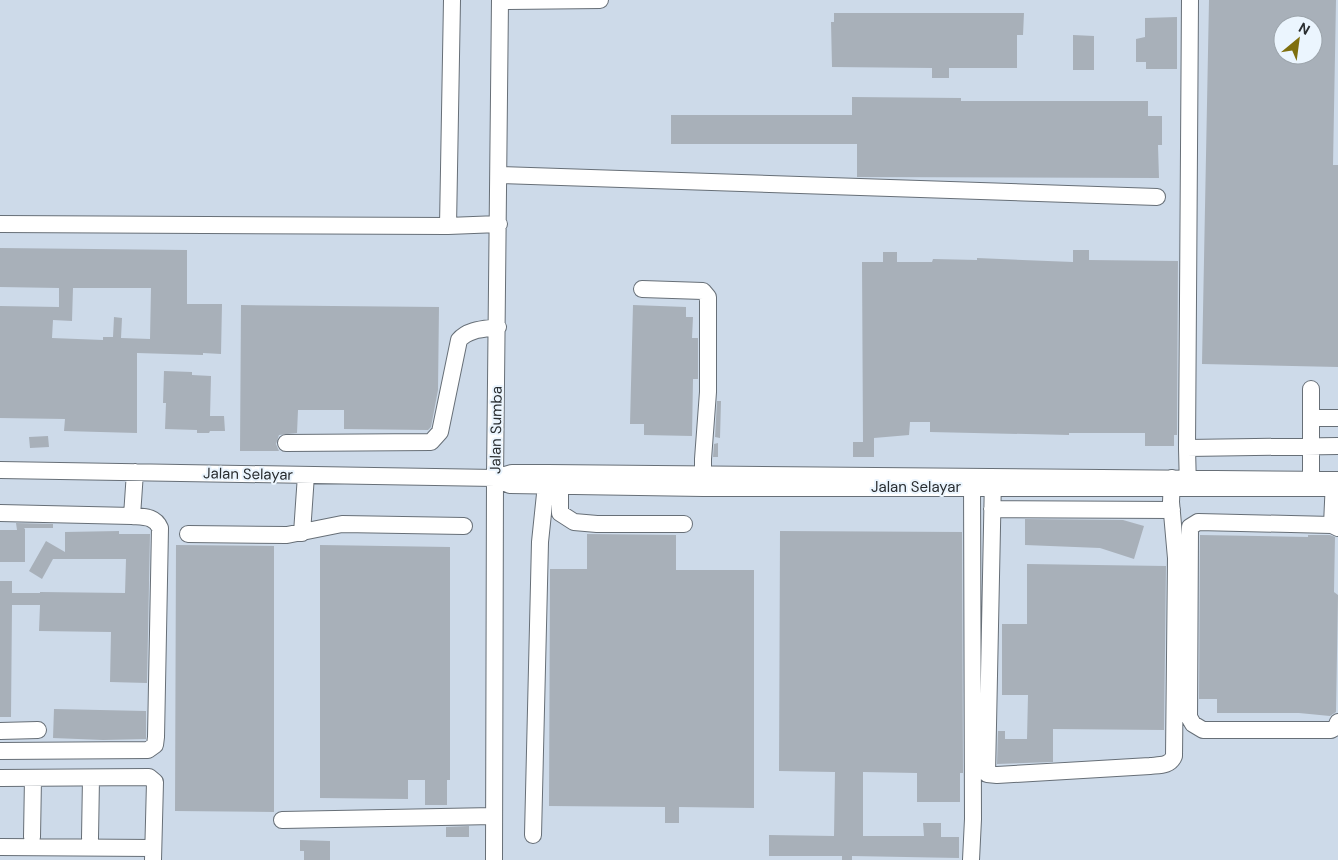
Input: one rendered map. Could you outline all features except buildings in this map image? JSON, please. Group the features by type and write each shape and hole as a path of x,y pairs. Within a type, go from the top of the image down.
{"street":[{"path":"448,226 452,0"},
{"path":"500,0 600,0"},
{"name":"Jalan Sumba","path":"494,860 495,478 500,0"},
{"path":"993,482 987,774 1150,766 1167,764 1172,761 1174,756 1175,708 1176,558 1172,510 1187,448 1190,0"},
{"path":"499,175 1157,197"},
{"path":"0,224 448,226 499,224"},
{"path":"642,289 703,291 708,297 708,392 703,481"},
{"path":"286,443 431,442 440,432 459,340 462,336 473,331 498,327"},
{"path":"1311,389 1312,484"},
{"path":"1312,418 1338,418"},
{"path":"1187,448 1338,446"},
{"name":"Jalan Selayar","path":"0,470 495,478 510,485 551,481 1336,484"},
{"path":"132,516 134,472"},
{"path":"302,534 306,474"},
{"path":"533,835 540,562 544,512 551,481"},
{"path":"551,481 560,513"},
{"path":"971,860 973,819 972,482"},
{"path":"1336,484 1335,526 1198,522 1192,524 1190,528 1189,717 1193,724 1203,730 1331,730 1336,727 1338,722"},
{"path":"992,509 1172,510"},
{"path":"544,512 560,513 574,522 597,524 684,524"},
{"path":"0,513 132,516 153,519 160,528 155,745 148,750 0,751"},
{"path":"188,534 287,536 342,524 464,526"},
{"path":"0,731 38,730"},
{"path":"0,778 149,777 155,782 156,796 153,849"},
{"path":"32,778 32,837"},
{"path":"90,838 91,778"},
{"path":"282,820 494,816"},
{"path":"0,836 90,838 153,849"},
{"path":"0,847 153,849"}],"shaded area":[{"path":"0,0 1338,0 1338,860 0,860"}]}
